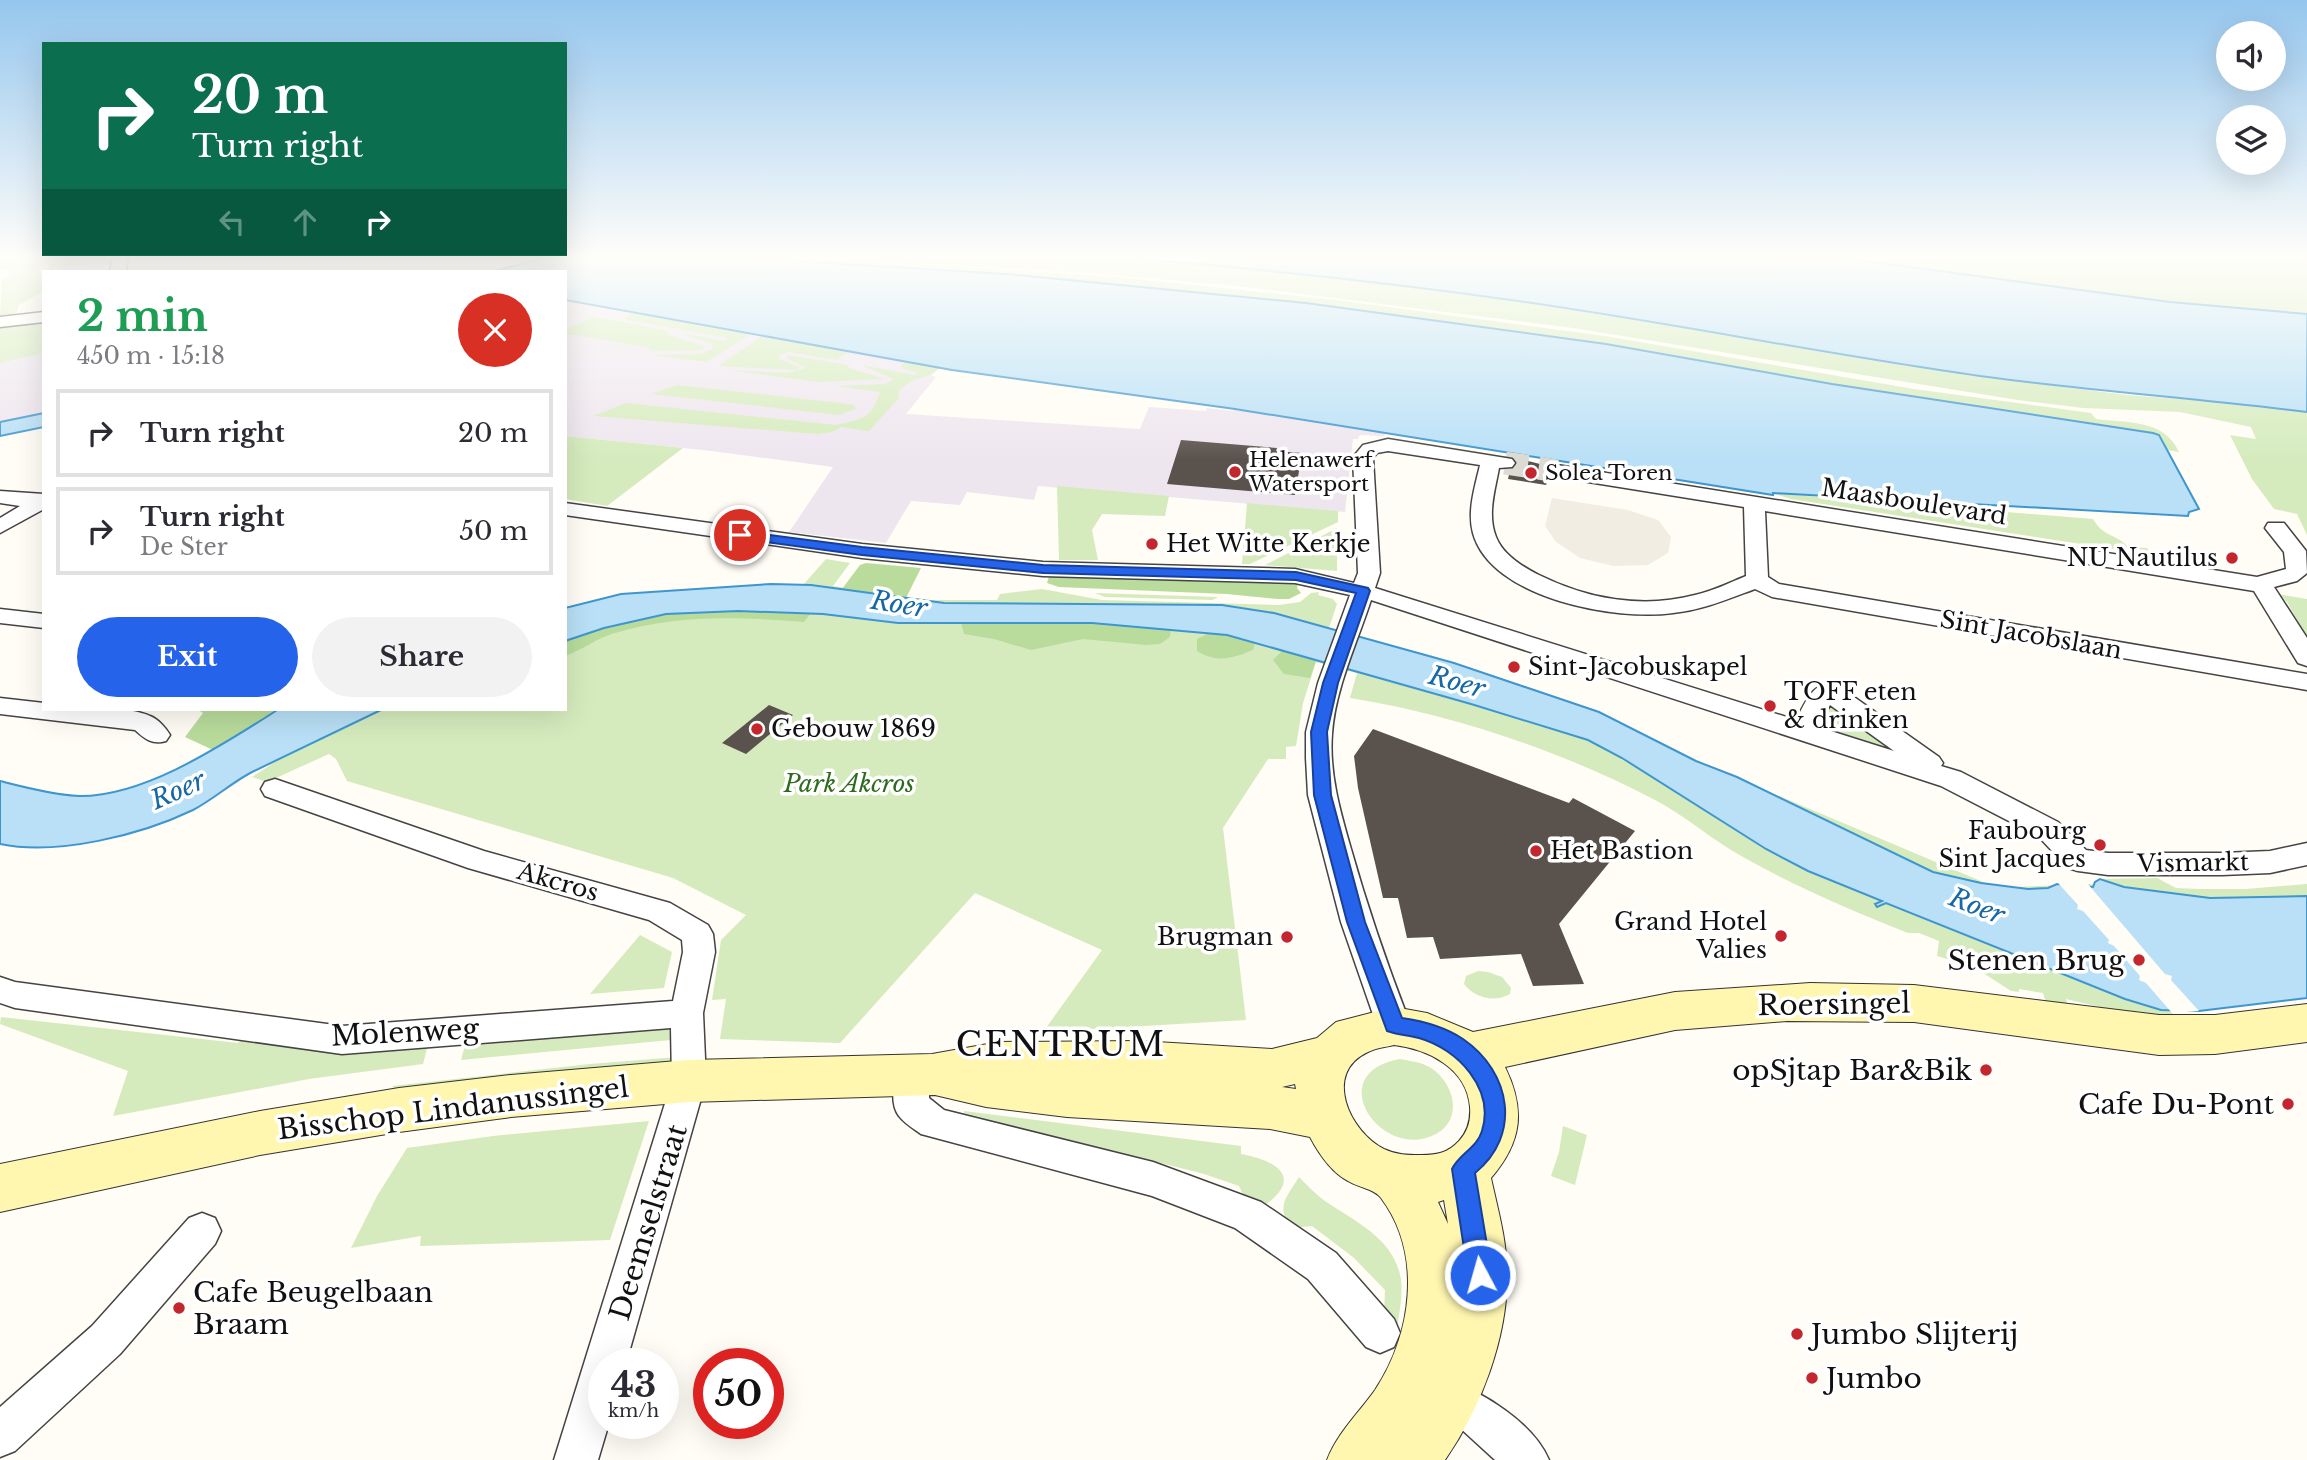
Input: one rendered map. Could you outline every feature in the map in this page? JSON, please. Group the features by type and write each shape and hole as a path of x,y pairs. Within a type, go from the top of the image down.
{"main road":[{"name":"Roersingel","path":"1466,1053 1517,1047 1656,1014 1717,1007 1833,1001 1946,1005 2121,1030 2206,1036 2307,1023"},
{"path":"1394,1026 1434,1034 1466,1053 1483,1072 1493,1094 1496,1115 1487,1147 1464,1169 1434,1179 1397,1177 1368,1167 1332,1135 1324,1120 1318,1082 1329,1055 1353,1035 1394,1026"},
{"name":"Bisschop Lindanussingel","path":"0,1188 260,1133 388,1112 524,1095 686,1093 922,1076 999,1062 1140,1061 1272,1069 1329,1055"},
{"name":"Bisschop Lindanussingel","path":"922,1076 1003,1090 1086,1099 1270,1107 1299,1111 1324,1120"},
{"path":"1404,1460 1427,1434 1446,1399 1468,1340 1480,1289 1478,1251 1464,1169"},
{"path":"1357,1460 1396,1410 1407,1391 1423,1352 1433,1311 1432,1253 1412,1204 1397,1177"}],"street":[{"path":"1394,1026 1356,922 1322,795 1319,732 1331,683 1369,573 1363,457 1370,449 1388,445 1498,462 1481,517 1485,537 1497,555 1516,572 1546,588 1602,605 1649,608 1697,602 1758,580 1754,503"},
{"name":"Maasboulevard","path":"1557,471 2262,585"},
{"path":"0,497 42,501"},
{"path":"5,524 42,501"},
{"path":"567,509 875,552 1043,569 1296,576 1360,600 1803,731 1951,779"},
{"path":"5,524 42,525"},
{"path":"2276,528 2295,551 2297,571 2292,576 2267,580 2262,585 2307,658"},
{"name":"Sint Jacobslaan","path":"1758,580 1772,590 2307,682"},
{"path":"0,616 42,621"},
{"path":"1803,731 1821,697 1828,691 1951,779"},
{"path":"0,706 42,711"},
{"path":"44,711 142,722 157,735"},
{"name":"Vismarkt","path":"1951,779 2048,829 2078,860 2151,865 2222,864 2270,862 2307,854"},
{"name":"Akcros","path":"275,789 478,860 659,912 697,934 699,952 687,1013 686,1093"},
{"name":"Molenweg","path":"0,990 15,995 342,1040 687,1013"},
{"path":"922,1076 911,1105 934,1123 1153,1179 1248,1215 1322,1266 1380,1333"},
{"name":"Deemselstraat","path":"609,1348 686,1093"},
{"path":"0,1436 106,1340 202,1231"},
{"path":"1446,1399 1475,1413 1527,1460"},
{"name":"Deemselstraat","path":"576,1460 588,1419"}],"shaded area":[{"path":"42,324 42,413 0,422 0,327"},
{"path":"567,324 698,324 940,368 931,375 936,377 906,414 1140,429 1149,407 1206,411 1207,408 1235,409 1385,433 1384,436 1360,435 1358,439 1353,439 1345,512 1038,486 1034,500 967,492 960,505 911,501 886,543 789,532 833,467 567,436"},
{"path":"1552,498 1628,510 1658,520 1671,537 1668,553 1648,565 1613,566 1580,558 1556,542 1545,526"}],"green space":[{"path":"42,324 42,353 0,363 0,327"},
{"path":"577,324 632,324 668,331 667,334 706,347 701,350 650,351 650,348 567,336 567,328"},
{"path":"651,324 692,324 750,335 706,362 654,355 701,354 712,349 712,344 679,333 726,341 728,338"},
{"path":"1461,324 1516,324 1605,336 1914,389 2091,413 2096,419 2132,422 2155,428 2172,441 2179,452 2167,450 2159,436 2153,433 1832,384 1606,344"},
{"path":"1542,324 1660,324 1977,376 2127,395 2236,403 2307,412 2307,535 2297,514 2274,509 2252,479 2230,435 2256,439 2251,427 2180,412 2083,408 2018,400"},
{"path":"761,337 848,352 837,360 789,352 779,355 779,359 800,367 796,370 718,366"},
{"path":"788,355 848,365 849,368 885,379 819,382 728,370 787,373 806,368 786,358"},
{"path":"906,361 940,368 904,386 898,392 899,398 869,431 841,427 832,432 818,434 593,416 626,403 836,425 869,413 880,392 836,386 885,384 894,379 861,365 915,375 918,372 903,369 901,366"},
{"path":"677,385 841,403 854,405 856,409 839,415 651,394"},
{"path":"567,436 683,448 607,506 567,499"},
{"path":"1057,486 1169,496 1165,516 1102,514 1092,530 1098,560 1059,560"},
{"path":"1772,493 2093,519 2106,533 2128,547 2147,548 2152,555 1791,499"},
{"path":"1247,503 1338,511 1338,522 1250,564 1242,564"},
{"path":"1337,528 1337,571 1265,565"},
{"name":"Park Akcros","path":"826,559 850,563 833,586 929,600 997,600 1000,594 1042,589 1102,600 1279,605 1300,602 1311,593 1319,592 1318,595 1333,599 1337,604 1329,628 1593,711 1696,761 1988,884 2014,887 2090,884 2165,894 2113,885 2100,879 2157,878 2176,888 2199,889 2245,889 2307,884 2307,995 2170,1011 2173,1014 2159,1015 2119,1011 2066,999 2069,1009 2047,1006 2043,993 2019,989 2019,992 2011,991 1974,967 1937,956 1939,941 1919,933 1908,933 1796,884 1731,850 1665,806 1620,782 1507,737 1428,714 1350,698 1357,673 1316,662 1303,703 1296,746 1286,747 1286,759 1268,759 1223,828 1246,1020 1043,1032 1102,950 975,893 840,1043 720,1039 726,999 712,1000 721,940 746,915 673,878 347,781 336,759 329,754 267,782 252,777 272,764 262,768 180,817 144,829 49,845 0,782 87,799 119,796 247,734 286,711 567,711 567,640 641,619 567,608 811,585 803,585"},
{"path":"866,563 921,568 906,598 842,589 860,565"},
{"path":"1050,573 1280,581 1298,583 1297,588 1301,593 1289,599 1278,599 1227,594 1059,587 1047,583"},
{"path":"1095,593 1217,597 1217,598 1105,597"},
{"path":"2278,594 2307,599 2307,638 2287,602"},
{"path":"709,611 811,613 804,622 709,618 662,623 608,635 567,655 567,640 604,628 666,614"},
{"path":"961,623 1092,623 1171,629 1170,637 1160,644 1083,639 1031,650 994,639 964,634"},
{"path":"1211,632 1255,643 1253,650 1224,658 1204,655 1197,651 1197,639"},
{"path":"1282,651 1316,661 1310,678 1284,674 1273,660"},
{"path":"1831,702 1913,758 1816,729"},
{"path":"200,711 276,711 213,750 185,737 203,713"},
{"path":"640,935 672,952 664,988 590,994"},
{"path":"1478,971 1502,977 1511,988 1510,994 1485,998 1464,984 1466,976"},
{"path":"1,1017 238,1043 245,1034 429,1041 423,1064 309,1079 113,1116 128,1071 0,1024"},
{"path":"668,1026 671,1040 461,1060 467,1038"},
{"path":"677,1057 675,1068 399,1092 392,1086 590,1064"},
{"path":"1400,1059 1431,1068 1450,1092 1453,1110 1450,1119 1436,1134 1416,1140 1396,1136 1380,1127 1368,1113 1362,1097 1364,1081 1376,1067"},
{"path":"964,1111 1241,1146 1241,1154 1274,1165 1284,1178 1283,1186 1265,1205 1247,1203 1239,1186 1204,1174"},
{"path":"649,1121 610,1240 420,1246 421,1236 351,1248 377,1196 407,1148 493,1136"},
{"path":"1563,1126 1587,1135 1575,1185 1551,1176 1559,1152"},
{"path":"1299,1177 1324,1200 1374,1234 1391,1254 1401,1280 1397,1330 1384,1314 1385,1290 1354,1258 1312,1226 1293,1228 1287,1221 1284,1202"}],"water":[{"path":"698,324 1461,324 1606,344 1832,384 2153,433 2159,435 2199,509 2189,512 2188,516 1773,495 1235,409 952,370"},
{"path":"1660,324 2307,324 2307,412 2062,386 1863,358"},
{"path":"42,413 42,427 0,436 0,422"},
{"name":"Roer","path":"771,584 811,585 944,603 1222,605 1274,613 1454,663 1599,712 1696,761 1737,777 1933,872 1981,883 2028,889 2048,888 2057,884 2093,887 2100,879 2124,887 2210,898 2307,896 2307,998 2199,1011 2161,1010 2125,999 1886,903 1877,907 1875,904 1882,901 1808,871 1766,849 1622,758 1588,740 1227,635 1092,623 898,623 823,614 738,611 666,614 604,628 567,640 567,608 621,594"},
{"name":"Roer","path":"276,711 379,711 252,772 193,810 149,828 72,845 23,847 0,844 0,781 79,796 104,794 157,778 234,737"}],"pier":[{"name":"Stenen Brug","path":"2058,883 2087,883 2165,974 2172,976 2171,980 2199,1011 2172,1013 2146,983 2139,980 2140,976 2114,946 2108,943 2109,940 2083,911 2077,909 2078,905"}],"building":[{"name":"Helenawerf Watersport","path":"1181,440 1277,448 1276,451 1302,453 1295,495 1167,484"},
{"name":"Solea Toren","path":"1524,460 1548,466 1544,471 1550,478 1546,485 1508,479 1510,470 1514,469 1517,461"},
{"name":"Gebouw 1869","path":"769,705 793,715 746,754 722,743"},
{"name":"Het Bastion","path":"1373,729 1569,803 1573,798 1635,831 1559,924 1584,984 1533,986 1521,954 1440,959 1433,937 1407,938 1398,898 1383,898 1358,788 1354,756"}],"tunnel":[{"path":"1505,463 1557,471"}],"place":[{"name":"Helenawerf Watersport","path":"1235,472"},
{"name":"Solea Toren","path":"1531,473"},
{"name":"Het Witte Kerkje","path":"1152,544"},
{"name":"NU Nautilus","path":"2232,558"},
{"name":"Sint-Jacobuskapel","path":"1514,667"},
{"name":"TOFF eten & drinken","path":"1770,706"},
{"name":"Gebouw 1869","path":"757,729"},
{"name":"Faubourg Sint Jacques","path":"2100,845"},
{"name":"Het Bastion","path":"1536,851"},
{"name":"Grand Hotel Valies","path":"1781,936"},
{"name":"Brugman","path":"1287,937"},
{"name":"Stenen Brug","path":"2139,960"},
{"name":"opSjtap Bar&Bik","path":"1986,1070"},
{"name":"Cafe Du-Pont","path":"2288,1104"},
{"name":"Cafe Beugelbaan Braam","path":"179,1308"},
{"name":"Jumbo Slijterij","path":"1797,1334"},
{"name":"Jumbo","path":"1812,1378"}],"district":[{"name":"CENTRUM","path":"1061,1044"}],"route":[{"path":"740,535 862,551 1043,569 1147,574 1296,576 1363,591 1331,683 1319,732 1322,795 1356,922 1394,1026 1423,1030 1446,1039 1475,1062 1493,1094 1496,1115 1492,1136 1487,1147 1464,1169 1480,1275"}]}
